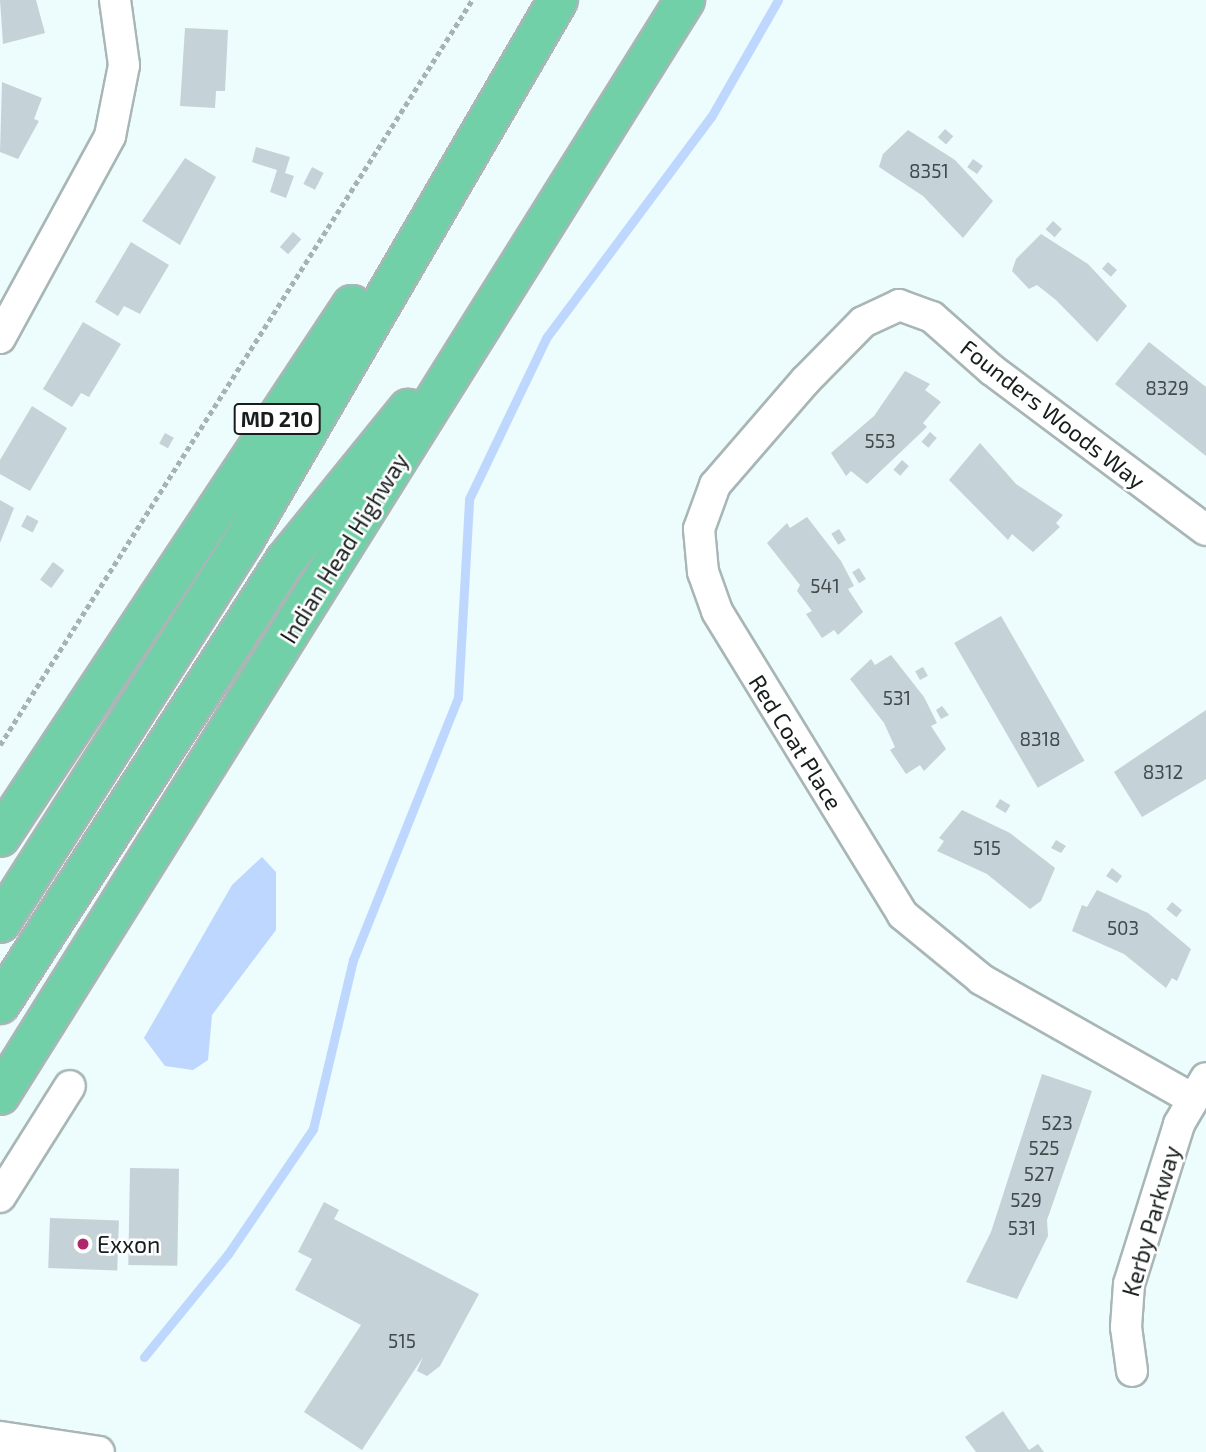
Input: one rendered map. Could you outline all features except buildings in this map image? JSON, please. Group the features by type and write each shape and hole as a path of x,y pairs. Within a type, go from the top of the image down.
{"highway":[{"name":"MD 210","path":"0,837 556,0"},
{"path":"0,923 245,538 556,0"},
{"name":"Indian Head Highway","path":"0,1095 685,0"},
{"path":"0,1003 293,550 494,308"}],"street":[{"path":"0,338 110,136 124,65 115,0"},
{"name":"Founders Woods Way","path":"899,305 932,317 992,370 1206,530"},
{"name":"Red Coat Place","path":"899,305 875,313 846,340 715,485 699,528 708,590 887,893 915,927 981,979 1199,1088"},
{"path":"0,1197 70,1087"},
{"name":"Kerby Parkway","path":"1132,1371 1125,1327 1129,1283 1199,1088"},
{"path":"0,1437 99,1452"}],"path":[{"path":"0,745 472,0"}],"water":[{"path":"262,857 276,872 276,930 212,1015 208,1060 193,1070 165,1066 144,1038 232,885"}],"waterway":[{"path":"144,1357 228,1254 313,1129 353,960 458,698 469,499 546,338 711,117 778,0"}],"place":[{"name":"Exxon","path":"83,1244"}]}
